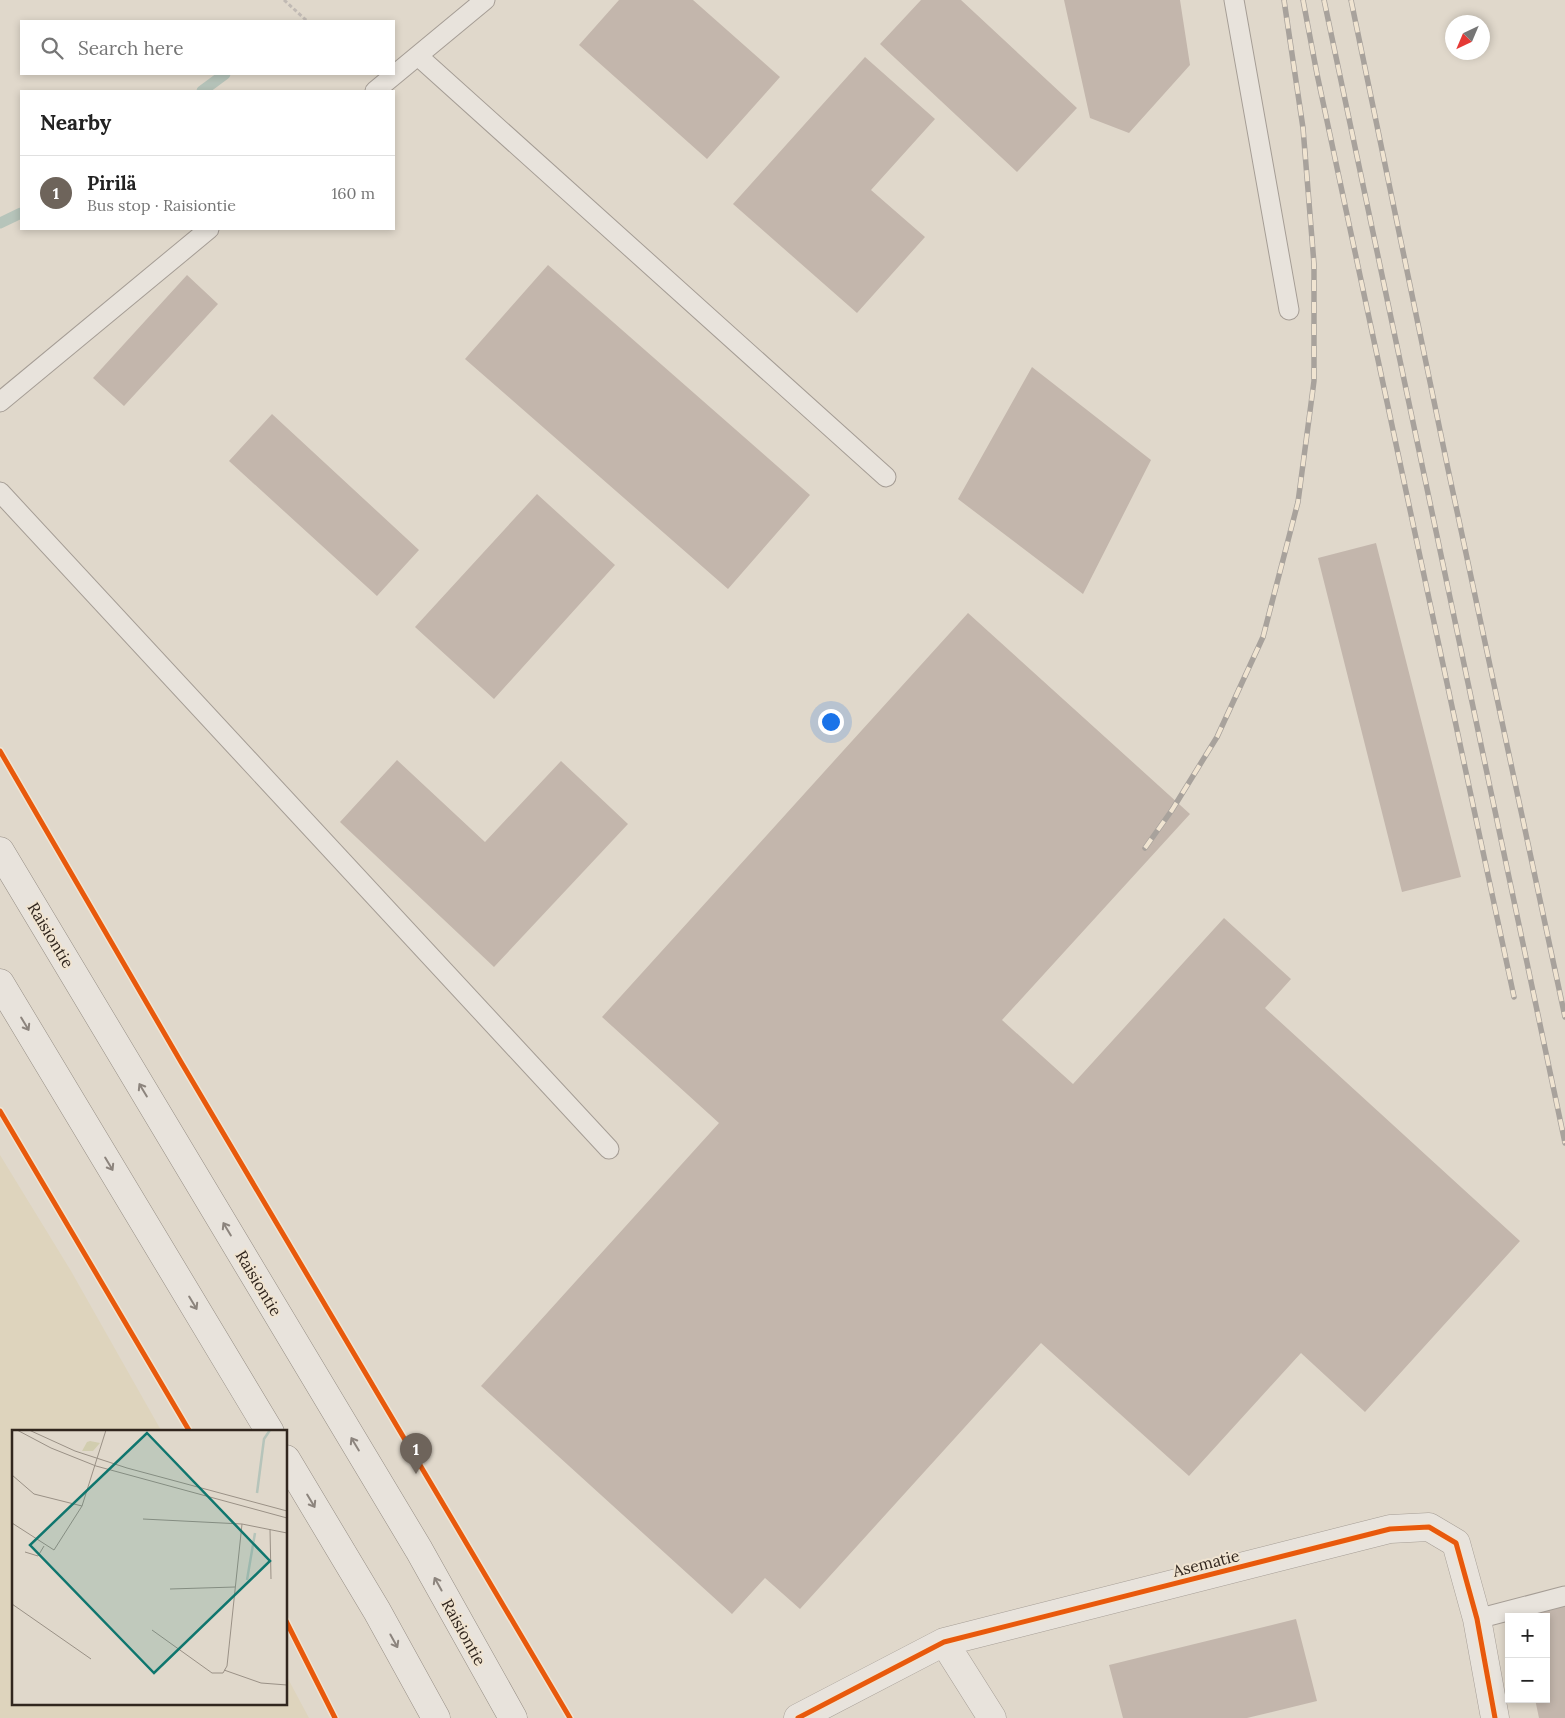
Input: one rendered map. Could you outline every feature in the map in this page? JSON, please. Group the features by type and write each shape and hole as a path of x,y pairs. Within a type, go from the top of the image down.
{"main road":[{"name":"Raisiontie","path":"0,851 419,1550 513,1718"},
{"path":"0,982 269,1430"},
{"path":"288,1462 377,1611 436,1718"},
{"name":"Asematie","path":"798,1718 944,1642 1390,1529 1429,1526 1456,1543 1477,1619 1496,1718"},
{"path":"944,1642 992,1718"}],"lane":[{"path":"395,75 485,0"},
{"path":"1234,0 1289,310"},
{"path":"418,56 886,477"},
{"path":"376,90 395,75"},
{"path":"0,402 208,230"},
{"path":"0,492 609,1149"},
{"path":"1477,1619 1565,1596"}],"path":[{"path":"284,0 306,20"}],"shaded area":[{"path":"0,1155 71,1271 161,1430 12,1430 12,1706 288,1706 288,1679 309,1718 0,1718"}],"building":[{"path":"619,0 693,0 780,77 707,159 579,45"},
{"path":"921,0 961,0 1077,108 1017,172 880,44"},
{"path":"1064,0 1180,0 1190,65 1129,133 1090,118"},
{"path":"865,57 935,119 871,190 925,237 857,313 733,204"},
{"path":"548,265 810,495 728,589 465,359"},
{"path":"187,275 218,304 124,406 93,378"},
{"path":"1032,367 1151,460 1083,594 958,499"},
{"path":"272,414 419,550 377,596 229,461"},
{"path":"537,494 615,565 494,699 415,627"},
{"path":"1376,543 1461,877 1402,892 1318,558"},
{"path":"968,613 1190,814 1002,1020 1073,1084 1224,918 1291,979 1265,1008 1520,1241 1365,1412 1301,1353 1189,1476 1041,1343 800,1609 765,1578 732,1614 481,1386 719,1123 602,1017"},
{"path":"397,760 485,842 561,761 628,824 494,967 340,822"},
{"path":"1565,1605 1565,1718 1539,1718 1536,1703 1550,1703 1550,1613 1534,1613"},
{"path":"1296,1619 1317,1701 1247,1718 1123,1718 1109,1665"}],"waterway":[{"path":"203,90 224,75"},
{"path":"0,223 20,213"}],"railway":[{"path":"1145,848 1172,810 1217,737 1263,637 1298,502 1314,381 1314,264 1303,128 1284,0"},
{"path":"1303,0 1317,74 1514,997"},
{"path":"1324,0 1565,1143"},
{"path":"1351,0 1448,469 1565,1017"}],"cycle path":[{"path":"0,751 181,1062 570,1718"},
{"path":"0,1111 189,1430"},
{"path":"798,1718 944,1642 1390,1529 1429,1527 1456,1543 1477,1619 1495,1718"},
{"path":"288,1625 335,1718"}],"place":[{"name":"Pirilä","path":"416,1474"}]}
